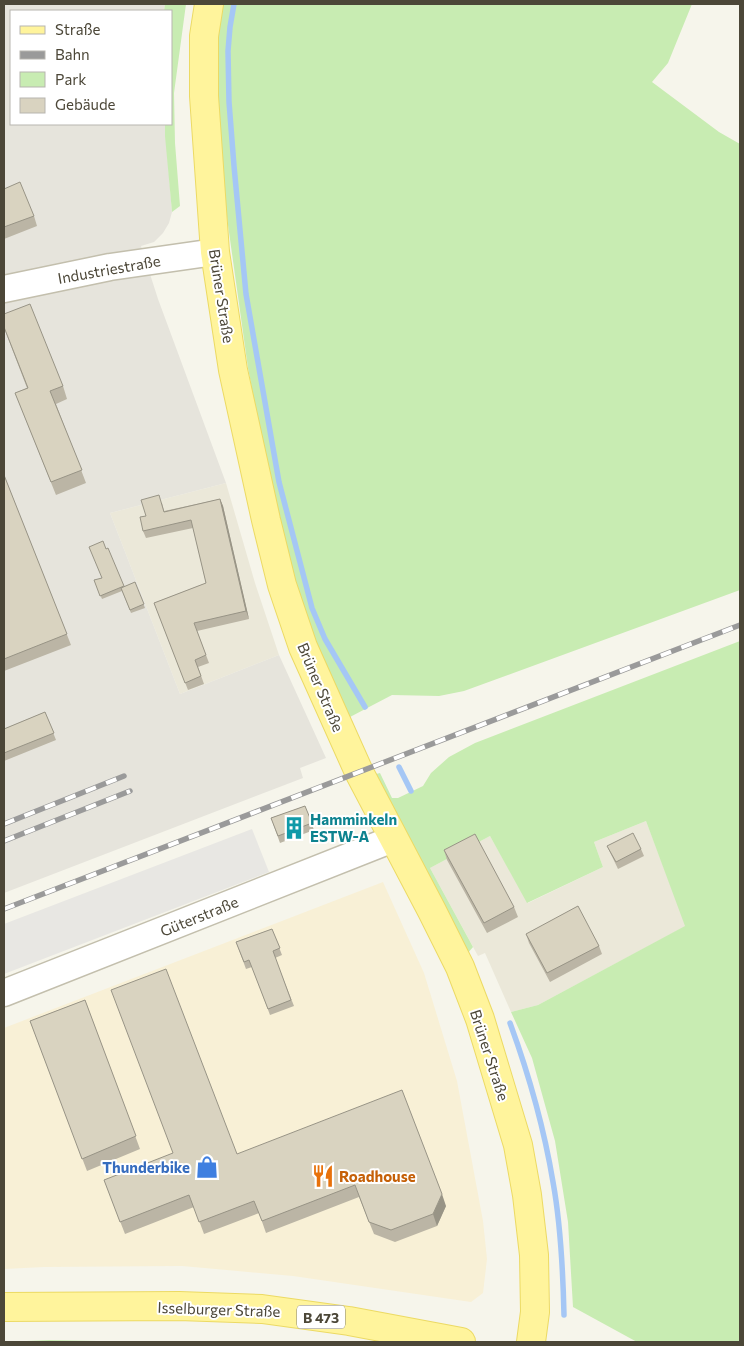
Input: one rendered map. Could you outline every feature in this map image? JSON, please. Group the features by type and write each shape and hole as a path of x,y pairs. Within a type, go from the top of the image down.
{"main road":[{"name":"Brüner Straße","path":"209,4 204,36 204,96 215,252 234,370 266,520 282,585 303,646 359,772 460,968 480,1019 518,1145 527,1195 534,1255 535,1312 531,1342"},
{"name":"Isselburger Straße","path":"4,1307 169,1306 262,1309 349,1321 461,1342"}],"street":[{"name":"Industriestraße","path":"4,289 110,267 215,252"},
{"name":"Güterstraße","path":"4,994 393,839"}],"shaded area":[{"path":"4,4 165,4 164,10 10,10 10,125 165,125 172,212 169,223 163,233 154,242 141,246 158,299 226,483 110,513 180,694 279,655 326,758 300,768 303,778 4,893"},
{"path":"226,483 255,583 279,655 180,694 110,513"},
{"path":"646,821 686,926 538,1005 511,1012 485,953 478,956 430,868 490,836 528,903 603,867 594,842"},
{"path":"252,829 269,872 4,974 4,924"},
{"path":"383,882 424,973 457,1081 483,1221 487,1259 483,1293 471,1302 293,1276 182,1266 4,1269 4,1028"}],"green space":[{"path":"165,4 186,4 174,93 175,143 180,206 172,212 165,125 172,125 172,10 164,10"},
{"path":"221,4 692,4 668,63 652,82 719,132 740,144 740,590 464,691 439,696 392,695 350,717 339,701 298,603 266,463 248,368 221,162 217,82 217,33"},
{"path":"740,641 740,1342 637,1342 573,1307 568,1222 555,1141 532,1058 511,1012 538,1005 685,926 646,821 594,842 603,867 527,903 490,836 430,868 473,947 467,954 372,775 380,773 392,798 398,798 423,786 431,773 449,757 475,743"},
{"path":"49,1340 145,1342 4,1342"}],"building":[{"path":"20,182 34,216 4,227 4,189"},
{"path":"30,304 63,386 50,391 82,470 51,482 15,393 28,388 4,327 4,314"},
{"path":"4,475 67,634 4,659"},
{"path":"159,495 164,512 220,499 246,611 194,623 206,655 195,660 201,676 185,683 154,603 206,583 191,520 143,531 140,517 146,516 141,500"},
{"path":"103,541 106,549 108,548 124,586 100,596 94,580 102,578 89,547"},
{"path":"135,582 144,604 130,610 121,588"},
{"path":"45,712 54,733 4,753 4,729"},
{"path":"305,806 312,823 278,836 271,818"},
{"path":"633,833 641,849 616,862 607,846"},
{"path":"475,834 514,907 484,923 444,850"},
{"path":"578,906 599,946 547,973 526,934"},
{"path":"272,929 280,948 273,951 291,1000 268,1009 249,960 244,962 236,942"},
{"path":"166,969 237,1154 402,1090 442,1194 433,1214 391,1230 369,1222 355,1185 262,1221 254,1201 199,1222 189,1195 120,1222 104,1180 173,1153 111,990"},
{"path":"85,1000 136,1136 82,1159 30,1021"}],"waterway":[{"path":"234,4 228,51 229,102 246,294 279,482 312,608 325,639 365,707"},
{"path":"399,767 411,791"},
{"path":"510,1023 535,1102 556,1199 560,1232 564,1315"}],"railway":[{"path":"4,909 740,625"},
{"path":"4,824 124,776"},
{"path":"4,841 130,791"}],"place":[{"name":"Hamminkeln ESTW-A","path":"294,828"},
{"name":"Thunderbike","path":"207,1167"},
{"name":"Roadhouse","path":"323,1176"}]}
